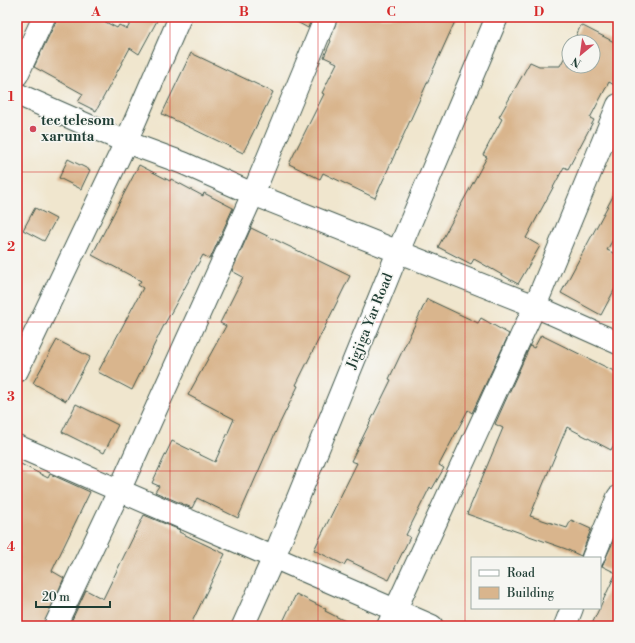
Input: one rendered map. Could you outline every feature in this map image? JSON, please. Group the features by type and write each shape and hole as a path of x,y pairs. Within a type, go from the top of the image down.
{"street":[{"path":"17,75 44,17"},
{"path":"17,371 126,142 180,17"},
{"path":"55,626 119,490 253,194 326,17"},
{"name":"Jigjiga Yar Road","path":"243,626 274,558 398,252 497,17"},
{"path":"17,94 126,142 183,163 253,194 535,306 618,343"},
{"path":"392,619 535,306 618,105"},
{"path":"17,446 274,558 392,619 432,626"},
{"path":"593,557 618,497"},
{"path":"565,626 572,609"}],"building":[{"path":"58,17 96,17 117,28 119,25 127,29 134,17 159,17 139,54 130,48 96,111 78,102 83,94 34,67"},
{"path":"288,17 312,17 308,28"},
{"path":"338,17 457,17 375,198 323,173 320,179 289,164 324,94 322,93 337,63 324,57 331,41 330,40"},
{"path":"581,25 599,34 577,34"},
{"path":"601,35 618,44 618,87 609,82 590,118 594,120 568,169 564,167 526,238 540,246 518,284 474,259 471,264 438,247 487,157 483,155 502,119 499,117 530,62 539,66 560,66 561,64 561,74 601,74"},
{"path":"191,53 273,92 243,153 162,114"},
{"path":"68,159 90,170 81,189 59,178"},
{"path":"139,165 170,181 171,179 203,196 204,193 233,208 210,259 203,255 163,327 132,390 98,372 143,288 138,285 141,281 92,255"},
{"path":"618,187 618,231 607,250 618,255 618,283 601,315 561,293"},
{"path":"35,208 56,219 44,241 23,230"},
{"path":"251,228 350,276 296,385 298,386 277,429 238,518 197,498 192,508 155,492 159,486 152,483 172,441 215,462 234,419 188,395 226,326 220,323 243,277 232,271"},
{"path":"427,299 478,323 481,318 509,334 472,413 468,410 439,465 444,468 432,489 430,487 406,535 410,537 389,580 347,560 344,565 314,550 357,463 351,461 391,380 389,379"},
{"path":"541,335 618,373 618,436 611,450 567,427 530,516 567,528 571,520 591,529 581,556 566,549 467,514 503,428 495,424 530,346 534,348"},
{"path":"57,340 90,357 66,401 33,383"},
{"path":"76,404 118,425 104,453 62,432"},
{"path":"17,462 48,478 50,474 90,492 52,571 64,578 43,626 17,626"},
{"path":"144,515 180,530 179,532 225,554 190,626 69,626 86,590 103,599"},
{"path":"614,540 618,542 618,626 591,626 599,609 601,609 601,605 616,573 602,566"},
{"path":"296,594 326,609 325,611 355,626 281,626"}],"place":[{"name":"tec telesom xarunta","path":"33,129"}]}
